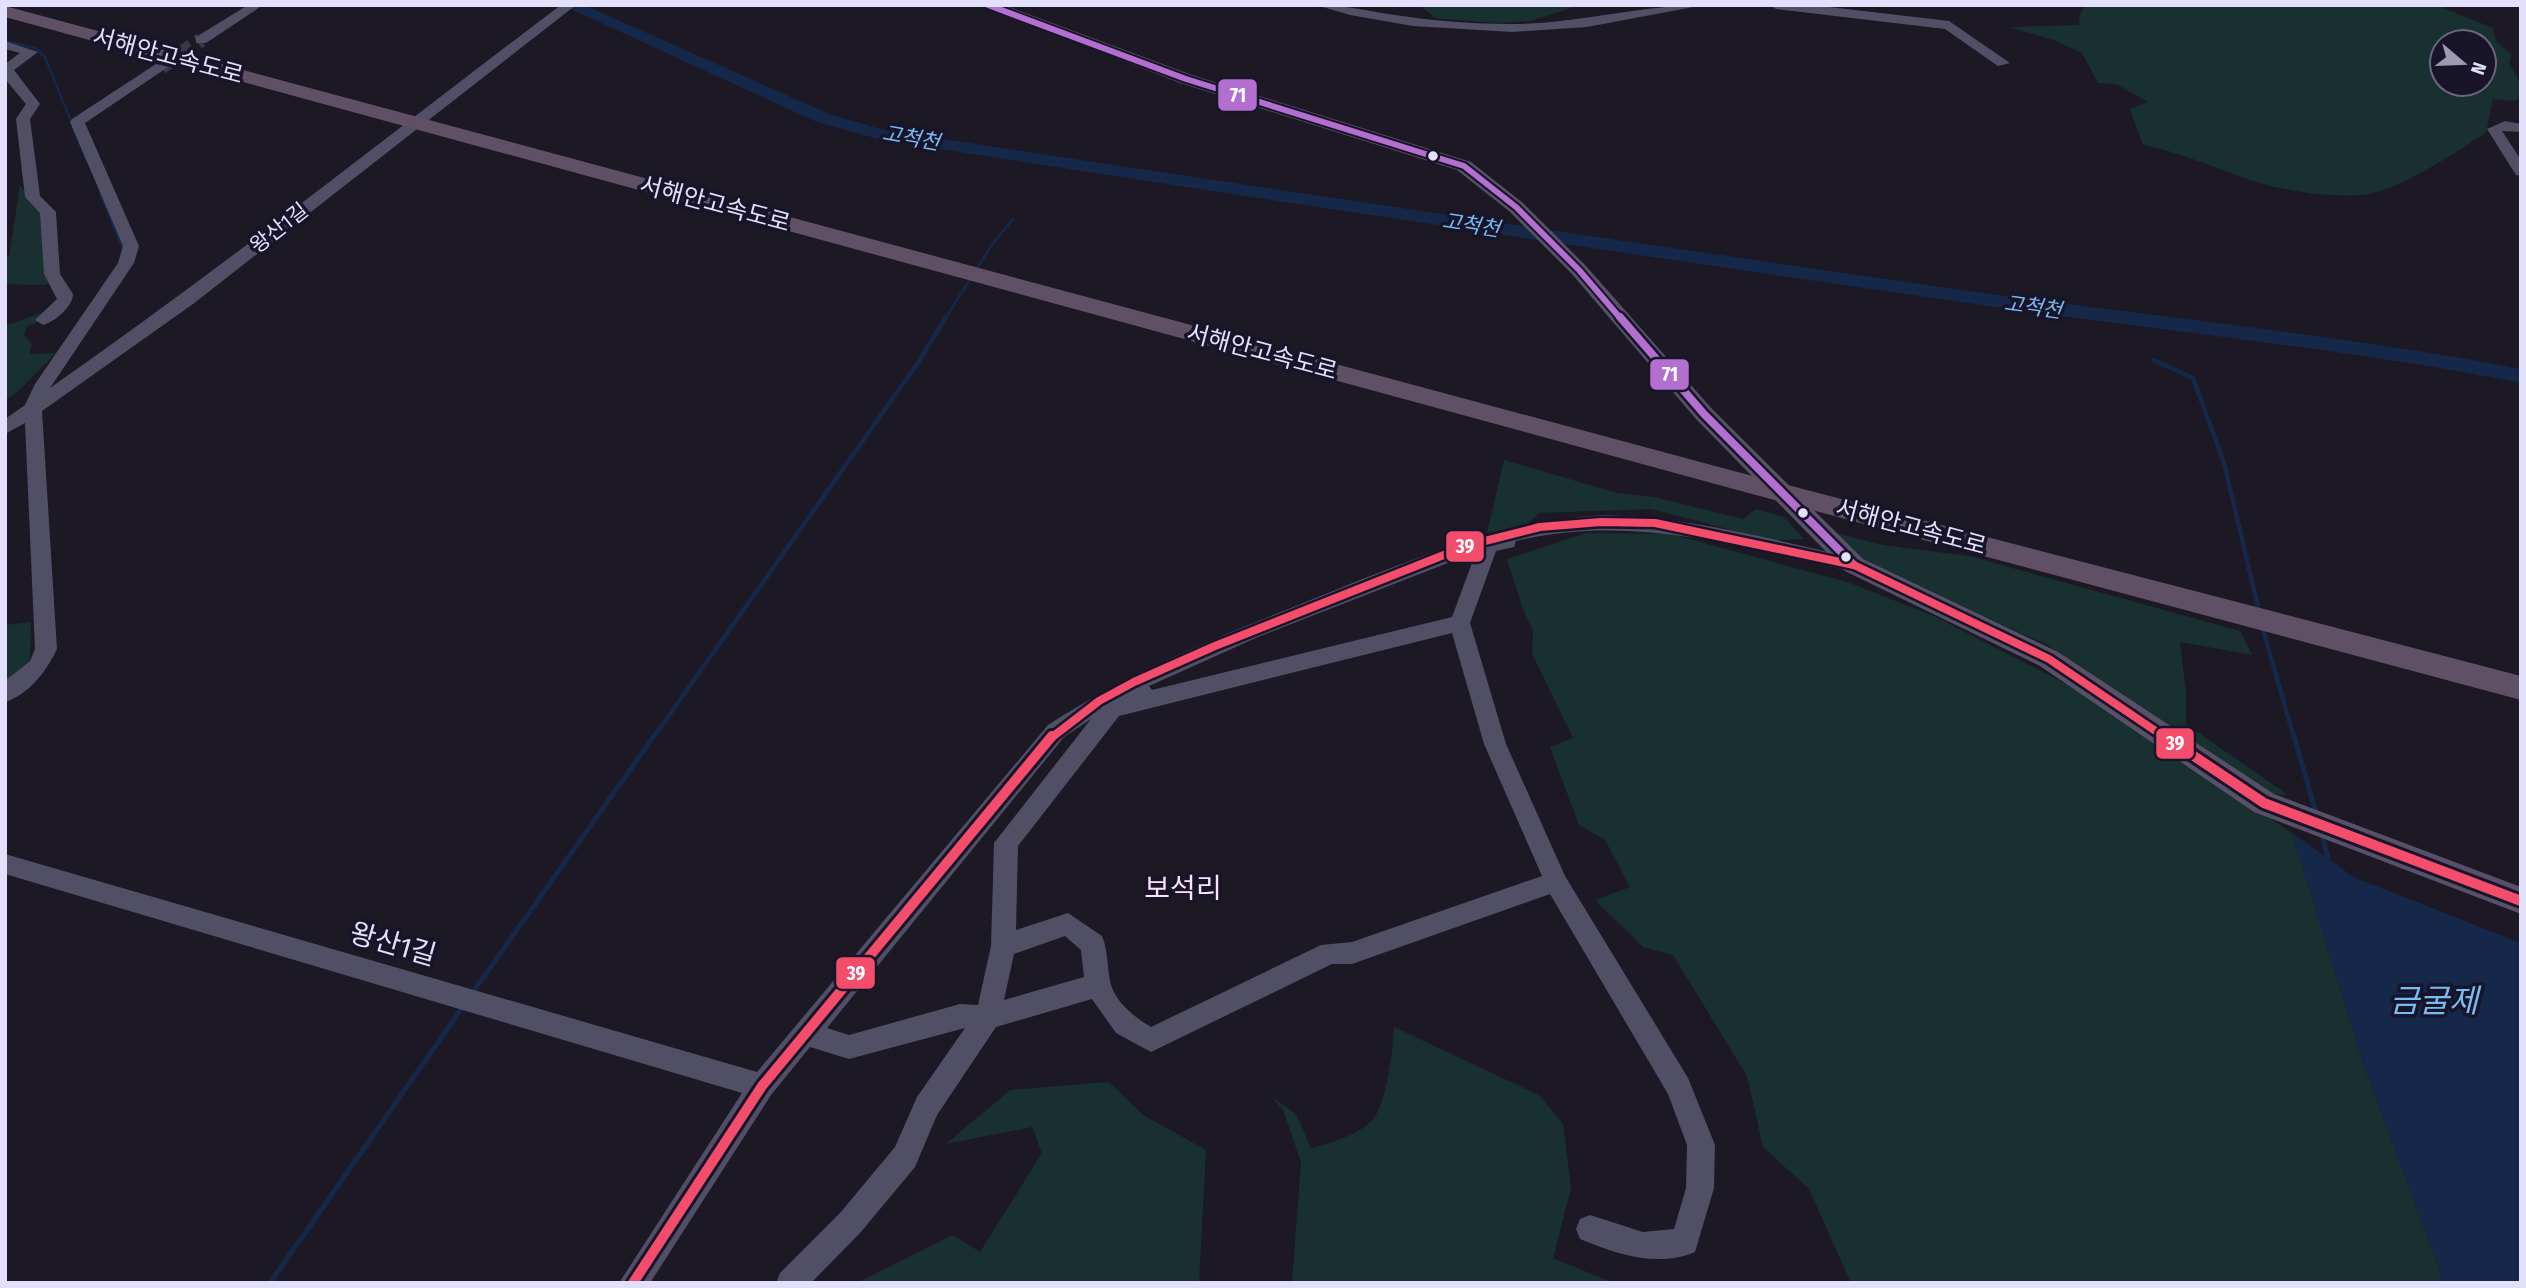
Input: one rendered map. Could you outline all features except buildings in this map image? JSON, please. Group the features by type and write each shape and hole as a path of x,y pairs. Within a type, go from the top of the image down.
{"highway":[{"name":"서해안고속도로","path":"30,5 408,114"},
{"name":"서해안고속도로","path":"5,11 439,122 953,260 1730,479 2309,625 2521,688"},
{"name":"서해안고속도로","path":"1009,276 1707,452 2248,609"},
{"name":"서해안고속도로","path":"2309,625 2521,670"}],"main road":[{"path":"988,5 1198,83 1464,166 1523,214 1571,262 1704,414 1854,565 2049,659 2264,803 2521,901"}],"street":[{"path":"201,40 257,5"},
{"name":"왕산1길","path":"5,428 187,300 390,140 570,5"},
{"path":"1322,5 1368,17 1521,27 1569,26 1698,5"},
{"path":"1776,5 1949,25 2003,63"},
{"path":"5,44 31,52 6,69 11,81 30,93 33,104 23,119 33,197 48,212 52,274 65,294 65,300 43,320"},
{"path":"5,694 38,666 46,649 33,408 41,387 126,263 131,246 77,122 161,67"},
{"path":"2521,128 2505,125 2494,129 2521,172"},
{"path":"1141,691 1215,646 1469,545 1540,527 1601,522 1655,523 1854,565"},
{"path":"1590,1229 1643,1246 1685,1242 1700,1188 1701,1146 1679,1087 1556,882 1495,744 1460,623 1488,546 1601,522"},
{"path":"633,1283 762,1086 1056,731 1105,705 1141,691 1460,623"},
{"path":"790,1283 850,1223 905,1157 927,1106 988,1017 1003,946 1006,843 1105,705"},
{"name":"왕산1길","path":"5,864 762,1086"},
{"path":"1003,946 1068,924 1093,944 1098,985 1110,1012 1136,1034 1151,1040 1329,953 1352,953 1556,882"},
{"path":"807,1034 849,1047 960,1016 988,1017 1098,985"}],"green space":[{"path":"1581,5 1530,21 1494,23 1435,18 1421,6"},
{"path":"2085,5 2436,5 2493,28 2428,28 2428,98 2498,98 2498,43 2512,55 2509,63 2521,85 2521,97 2514,101 2493,99 2486,133 2408,180 2391,187 2361,195 2284,189 2143,145 2130,109 2148,102 2116,84 2098,83 2082,53 2056,41 2009,27 2079,25"},
{"path":"20,185 41,213 53,281 44,285 5,284 5,257 9,257"},
{"path":"52,309 35,324 28,325 24,335 32,344 29,354 56,353 16,393 5,400 5,326"},
{"path":"1504,460 1617,493 1654,497 1743,519 1756,509 1784,517 1804,539 1770,540 1651,509 1539,513 1527,524 1487,533"},
{"path":"1828,531 1882,545 1969,556 2240,631 2252,655 2180,642 2186,693 2186,724 2288,795 2252,792 2133,710 2048,645 1863,564"},
{"path":"1586,533 1671,534 1847,582 1934,616 2074,688 2292,833 2363,1063 2439,1269 2441,1283 1851,1283 1809,1189 1763,1147 1747,1076 1673,955 1643,947 1595,900 1630,887 1605,840 1579,825 1550,747 1573,738 1532,654 1533,631 1507,559"},
{"path":"31,622 30,660 5,682 5,625"},
{"path":"1394,1027 1539,1095 1563,1124 1571,1188 1553,1258 1614,1283 1292,1283 1301,1162 1283,1110 1271,1096 1296,1114 1311,1148 1354,1133 1369,1123 1379,1110 1388,1074"},
{"path":"1109,1082 1143,1115 1206,1150 1199,1283 857,1283 953,1235 980,1252 1042,1153 1032,1127 946,1144 1010,1090"}],"water":[{"name":"금굴제","path":"2292,833 2355,878 2521,943 2521,1283 2441,1283 2439,1269 2363,1063"}],"waterway":[{"name":"고척천","path":"570,5 823,118 882,135 1496,229 2141,322 2422,357 2521,376"},
{"path":"5,41 35,48 45,57 87,161"},
{"path":"100,192 124,252"},
{"path":"945,319 993,243 1013,219"},
{"path":"653,738 917,364 946,317"},
{"path":"2153,360 2193,378 2224,463 2259,611"},
{"path":"2262,626 2294,738"},
{"path":"473,992 654,736"},
{"path":"2294,736 2316,813"},
{"path":"2322,835 2328,858"},
{"path":"270,1283 464,1005"}],"tunnel":[{"path":"161,67 201,40"}],"transit line":[{"name":"71","path":"988,5 1186,79 1464,166 1516,207 1579,270 1704,414 1854,565"},
{"name":"39","path":"633,1283 762,1086 1056,731 1099,701 1134,682 1215,646 1469,545 1540,527 1601,522 1655,523 1854,565 2049,659 2264,803 2521,901"}],"district":[{"name":"보석리","path":"1183,888"}]}
